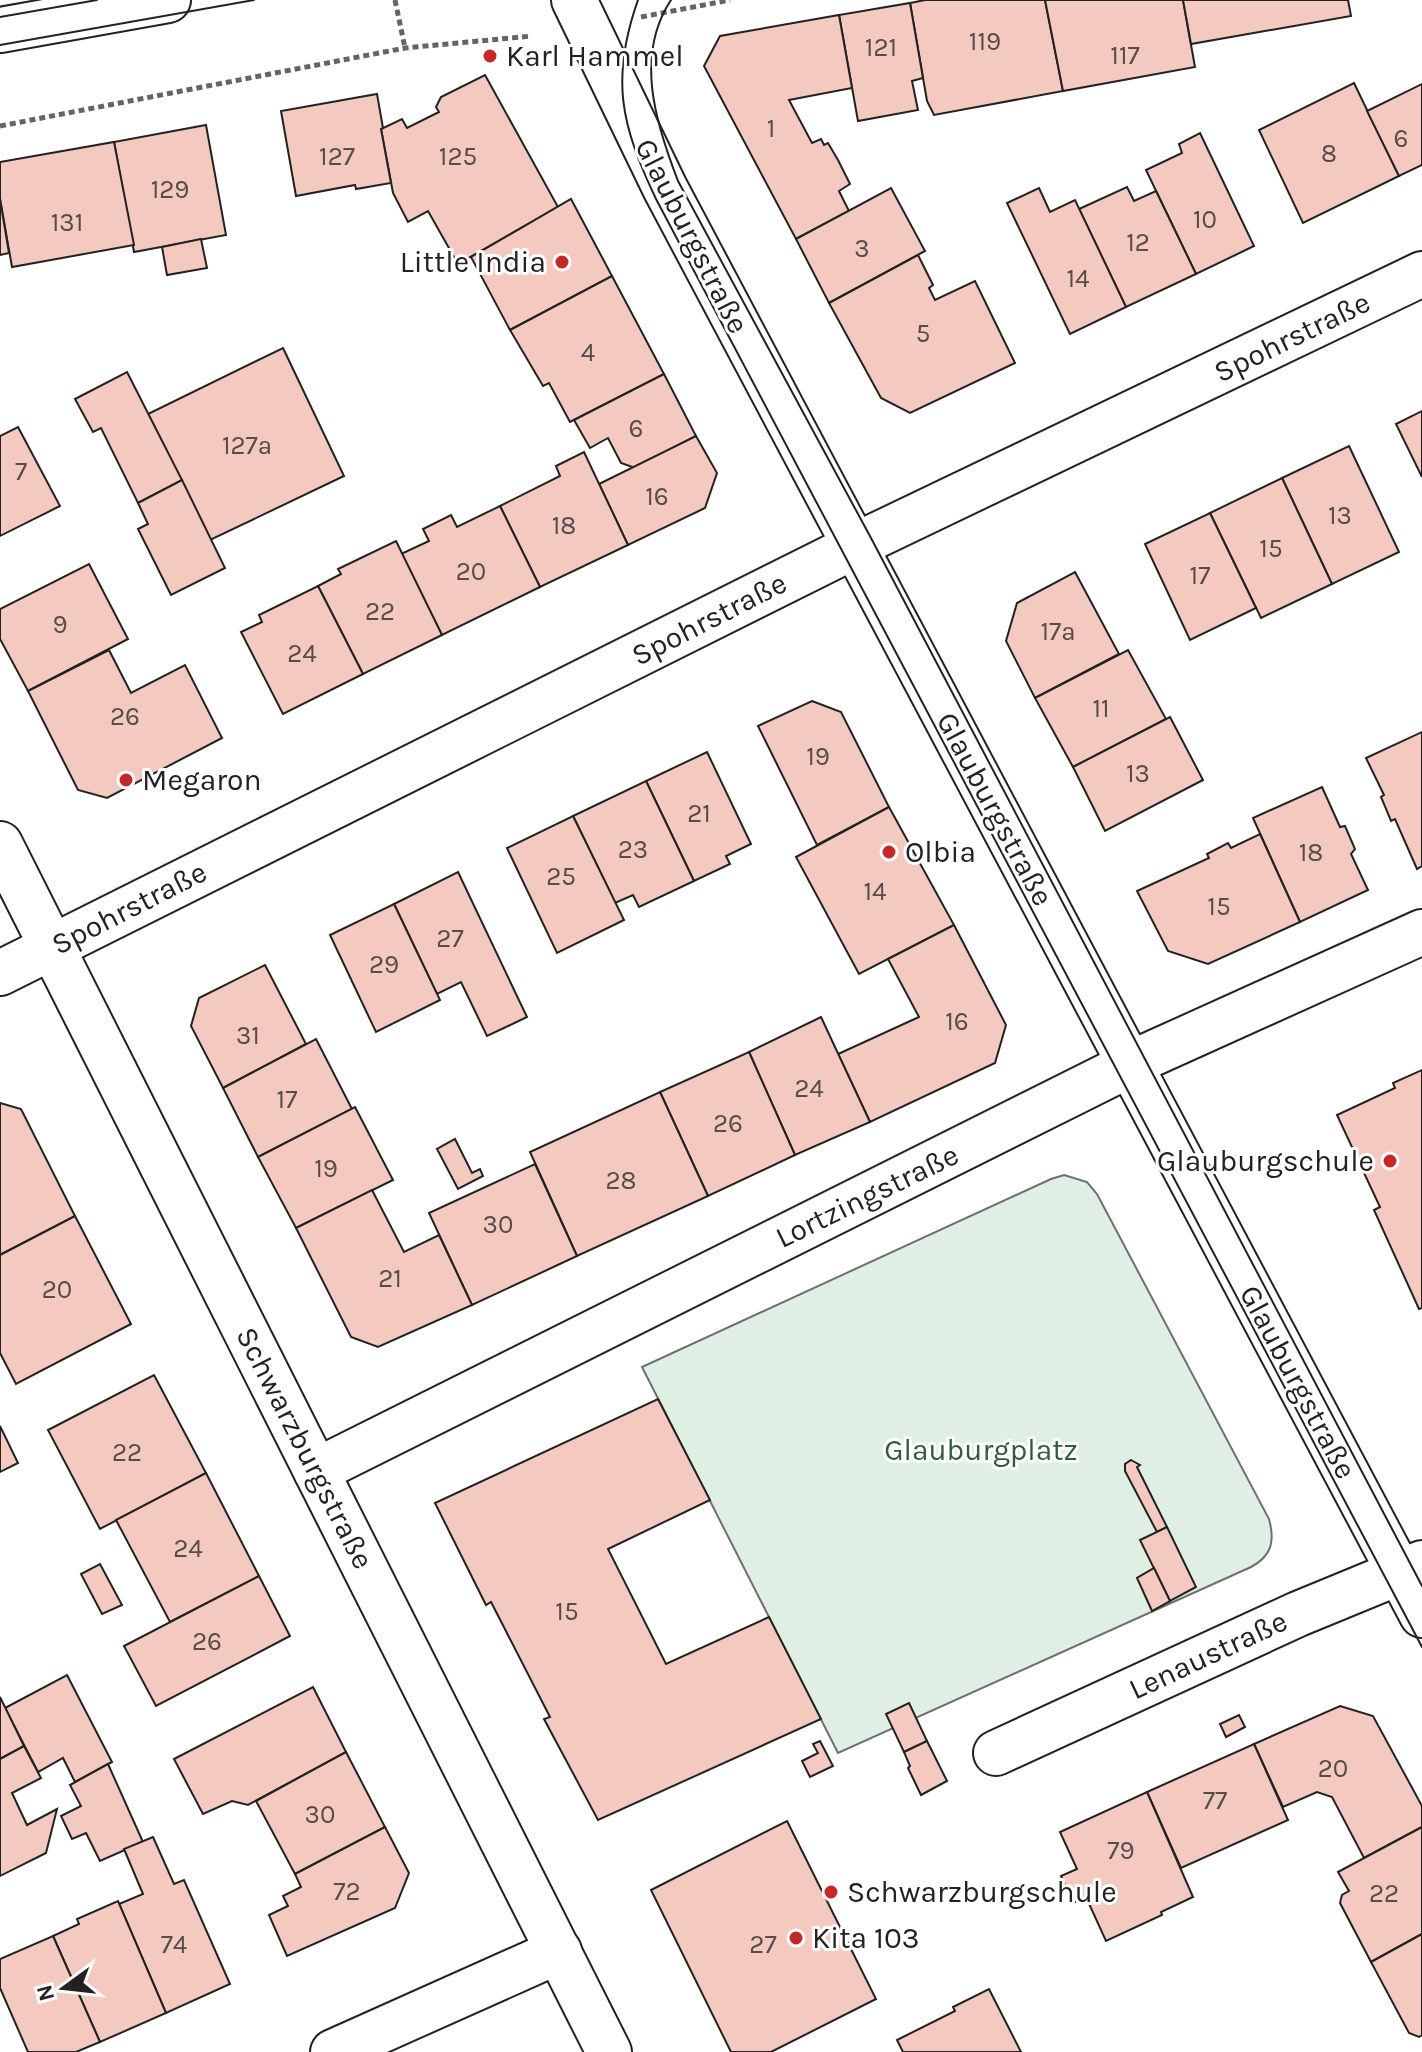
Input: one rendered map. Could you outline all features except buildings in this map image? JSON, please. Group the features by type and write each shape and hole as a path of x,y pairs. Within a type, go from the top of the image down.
{"street":[{"path":"0,30 168,0"},
{"name":"Glauburgstraße","path":"574,0 665,188 1131,1064 1410,1568 1422,1615"},
{"name":"Spohrstraße","path":"0,973 856,545 1422,274"},
{"name":"Schwarzburgstraße","path":"0,844 609,2052"},
{"name":"Lortzingstraße","path":"316,1471 1131,1064 1422,932"},
{"name":"Lenaustraße","path":"996,1753 1298,1614 1410,1568"},
{"path":"333,2052 559,1951"}],"path":[{"path":"0,126 405,48 395,0"},
{"path":"688,0 690,7"}],"green space":[{"name":"Glauburgplatz","path":"1064,1175 1087,1182 1097,1194 1269,1519 1272,1534 1268,1553 1251,1567 838,1753 642,1367"}],"tram line":[{"path":"0,17 97,0"},
{"path":"0,45 254,0"},
{"path":"638,0 624,54 623,101 634,148 656,199 1422,1647"},
{"path":"671,0 653,44 651,67 656,113 678,181 871,538 1422,1586"}],"place":[{"name":"Karl Hammel","path":"490,56"},
{"name":"Little India","path":"562,262"},
{"name":"Megaron","path":"126,780"},
{"name":"Olbia","path":"889,852"},
{"name":"Glauburgschule","path":"1390,1161"},
{"name":"Schwarzburgschule","path":"831,1892"},
{"name":"Kita 103","path":"796,1938"}]}
